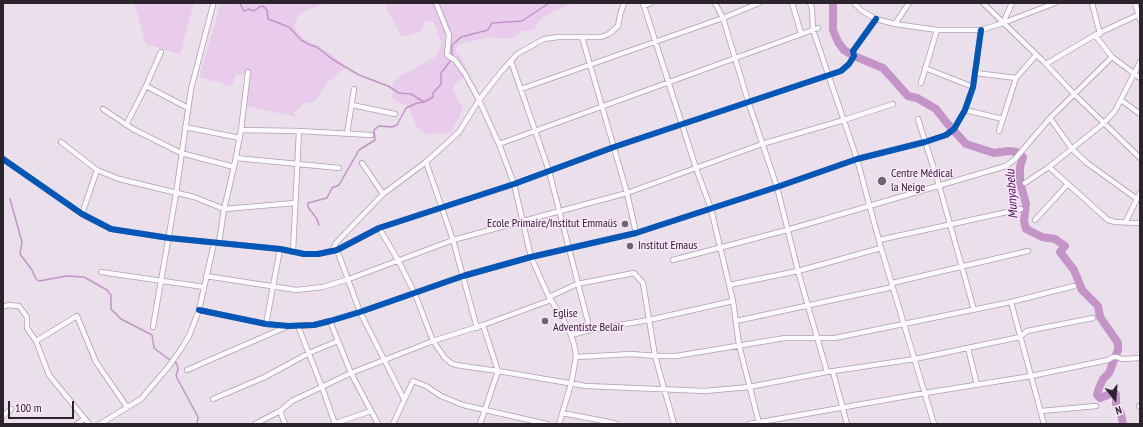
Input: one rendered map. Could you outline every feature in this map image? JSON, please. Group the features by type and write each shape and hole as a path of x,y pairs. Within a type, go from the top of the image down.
{"street":[{"path":"436,3 449,35 447,55 449,58 455,60 465,74 479,100 499,144 514,184 531,257 550,299 571,335 575,348 576,357 559,424"},
{"path":"332,251 336,243 383,194 426,162 459,132 479,100 511,61 523,51 544,40 558,37 601,37 609,34 618,26 624,3"},
{"path":"651,3 644,4 696,168 711,209 733,301 739,345 759,422"},
{"path":"715,3 723,18 748,101 777,187 798,271 827,372"},
{"path":"521,90 723,18 758,3"},
{"path":"792,3 801,33"},
{"path":"810,3 816,29 857,159 881,248 934,424"},
{"path":"854,3 862,11 876,19 895,24 937,30 981,30 1055,3"},
{"path":"895,24 909,3"},
{"path":"983,3 1140,158"},
{"path":"1003,23 1012,3"},
{"path":"1092,3 1098,34 1112,57 1140,78"},
{"path":"1134,3 1140,20"},
{"path":"153,327 169,238 191,89 214,5"},
{"path":"1046,64 1098,34 1139,14"},
{"path":"3,159 82,214 111,229 169,238 280,249 304,254 318,254 337,250 379,228 514,184 614,147 841,71 849,64 854,56 853,51 876,19"},
{"path":"499,144 668,81 816,29"},
{"path":"921,83 937,30"},
{"path":"199,310 266,324 288,326 314,325 415,294 463,276 531,257 636,233 857,159 925,142 953,130 965,110 976,73 981,30"},
{"path":"582,37 627,193 636,233"},
{"path":"126,125 161,52"},
{"path":"999,131 1016,78 1036,55"},
{"path":"673,260 787,230 1006,166 1015,159 1050,118 1112,57"},
{"path":"511,61 549,171 590,330"},
{"path":"1025,183 1049,167 1104,123 1121,100 1140,62"},
{"path":"925,68 973,87"},
{"path":"100,424 141,399 169,366 189,336 199,310 206,276 217,243 234,167 240,138 248,72"},
{"path":"976,73 1016,78"},
{"path":"146,86 188,108"},
{"path":"347,134 354,89"},
{"path":"1121,100 1140,114"},
{"path":"206,276 273,288 296,290 323,287 349,279 452,240 627,193 762,144 893,104"},
{"path":"352,105 395,114"},
{"path":"103,109 126,125 182,153 234,167"},
{"path":"965,110 1003,119"},
{"path":"1050,118 1072,149 1086,163 1136,199"},
{"path":"918,119 951,224 974,310"},
{"path":"185,127 240,138"},
{"path":"241,130 299,131 371,135"},
{"path":"293,251 299,131"},
{"path":"61,142 97,170 119,179 176,194 194,197 224,209 295,203"},
{"path":"236,158 339,168"},
{"path":"426,162 442,207 477,328"},
{"path":"362,163 383,194"},
{"path":"1049,167 1108,220 1125,223 1140,223"},
{"path":"82,214 97,170"},
{"path":"1035,220 1068,184"},
{"path":"1125,223 1140,193"},
{"path":"879,240 1020,209"},
{"path":"379,228 398,260 415,294 433,341 445,358 451,363 456,365 498,370 570,384 705,391 749,387 827,372 915,360 1020,337 1027,331 1093,318"},
{"path":"729,285 798,271 881,248"},
{"path":"266,324 280,249"},
{"path":"337,250 360,312 404,398"},
{"path":"736,321 892,285 962,266 1028,251"},
{"path":"101,272 204,287"},
{"path":"255,424 280,411 292,401 350,373 433,341 477,328 550,299 577,284 634,273 643,283 655,356 674,424"},
{"path":"576,357 632,354 676,356 786,338 835,338 1011,302 1074,286"},
{"path":"571,335 590,330 649,320 733,301"},
{"path":"1011,302 1044,424"},
{"path":"3,307 19,306 27,317 27,328 36,341 49,375 89,424"},
{"path":"36,341 77,316 96,362 127,407"},
{"path":"330,321 350,373 378,424"},
{"path":"480,424 498,370 484,325"},
{"path":"187,370 288,326"},
{"path":"298,326 322,387 334,424 371,411"},
{"path":"213,399 265,377 309,353 338,341"},
{"path":"968,348 977,385"},
{"path":"749,424 1031,376 1108,360 1115,357 1122,359 1140,358"},
{"path":"833,372 847,424"},
{"path":"392,424 413,382 426,386 441,396 463,405 547,424"},
{"path":"1041,411 1096,406"},
{"path":"3,416 11,409"},
{"path":"280,411 285,424"},
{"path":"562,414 616,424"},
{"path":"76,424 84,419"}],"shaded area":[{"path":"134,3 194,3 180,54 146,44"},
{"path":"221,3 327,3 302,12 298,16 294,25 298,33 306,40 331,54 346,67 326,84 315,101 303,104 294,113 296,117 247,106 250,76 236,74 232,86 199,77"},
{"path":"386,3 572,3 543,17 533,30 523,31 509,39 489,37 457,45 455,51 464,62 468,74 454,85 453,91 463,109 451,133 426,134 416,126 409,107 392,98 393,82 404,74 435,57 442,44 433,21 429,20 424,22 421,31 406,36 401,35 388,12"}],"waterway":[{"path":"240,3 245,11 248,9 254,11 263,6 267,10 268,19 289,27 301,40 317,47 332,59 359,75 388,86 399,93 411,94 424,102"},
{"path":"452,56 452,45 461,37 488,30 492,23 522,21 549,3"},
{"name":"Munyabelu","path":"833,3 833,30 838,42 844,50 854,56 883,68 908,96 917,98 936,109 966,144 994,153 1008,151 1017,152 1023,157 1020,167 1020,182 1026,204 1024,221 1026,229 1042,237 1055,239 1065,246 1060,252 1074,270 1082,290 1098,306 1100,317 1118,343 1118,350 1109,373 1103,379 1097,395 1100,398 1113,393 1116,394 1116,404 1121,414 1123,424"},
{"path":"319,225 317,219 308,207 308,203 327,198 332,188 339,185 359,150 375,140 374,130 379,126 392,127 397,125 406,108 417,103 424,102 433,97 433,93 441,84 441,73 451,60"},
{"path":"10,199 22,242 20,254 32,270 36,279 39,281 67,276 84,277 107,290 111,295 111,309 121,319 152,335 154,348 171,361"},
{"path":"175,362 178,369 176,376 198,417 197,424"}],"cycle path":[{"path":"3,159 82,214 111,229 169,238 280,249 304,254 318,254 337,250 379,228 514,184 614,147 841,71 849,64 854,56 853,51 876,19"},
{"path":"199,310 266,324 288,326 314,325 360,312 463,276 531,257 636,233 857,159 925,142 946,135 954,129 965,110 973,87 981,30"}],"place":[{"name":"Centre Médical la Neige","path":"882,181"},
{"name":"Ecole Primaire/Institut Emmaüs","path":"625,224"},
{"name":"Institut Emaus","path":"630,246"},
{"name":"Eglise Adventiste Belair","path":"545,321"}]}
